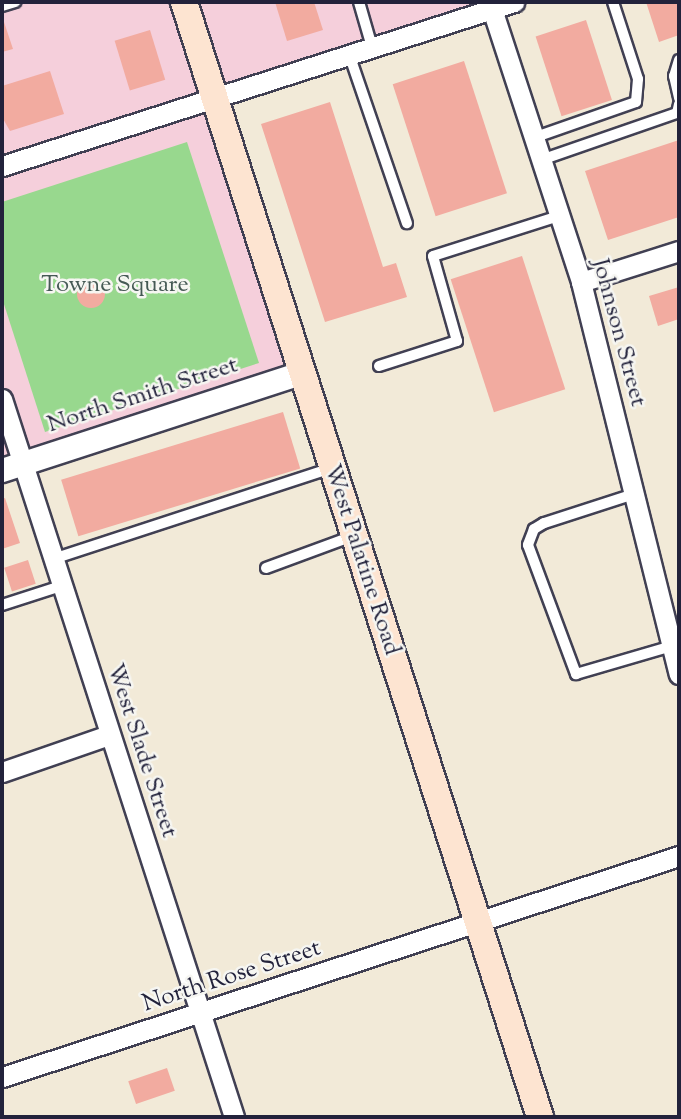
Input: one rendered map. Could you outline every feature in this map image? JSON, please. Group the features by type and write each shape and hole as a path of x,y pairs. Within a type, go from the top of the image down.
{"main road":[{"name":"West Palatine Road","path":"184,2 540,1117"}],"street":[{"path":"2,166 514,2"},
{"name":"Johnson Street","path":"492,9 581,282 679,671"},
{"path":"581,282 679,251"},
{"name":"North Smith Street","path":"12,466 301,373"},
{"name":"West Slade Street","path":"3,410 12,466 53,559 234,1117"},
{"path":"2,772 109,735"},
{"name":"North Rose Street","path":"2,1077 202,1014 679,856"}],"lane":[{"path":"2,6 15,2"},
{"path":"359,2 372,47"},
{"path":"533,138 636,102 638,79 613,2"},
{"path":"349,54 407,223"},
{"path":"679,60 674,76 679,98"},
{"path":"541,160 677,113 679,104"},
{"path":"379,366 457,341 433,256 559,216"},
{"path":"53,559 331,468"},
{"path":"634,494 544,523 534,529 528,545 576,674 672,646"},
{"path":"266,568 353,536"},
{"path":"2,605 61,586"}],"shaded area":[{"path":"2,2 489,2 214,98 301,373 2,470"}],"green space":[{"name":"Towne Square","path":"187,142 259,363 45,432 2,298 2,202"}],"building":[{"path":"275,2 314,2 323,30 287,41"},
{"path":"646,2 679,2 679,35 659,42"},
{"path":"2,16 13,49 2,52"},
{"path":"586,20 612,100 562,116 536,36"},
{"path":"150,30 165,80 130,91 115,41"},
{"path":"464,61 507,193 436,216 393,84"},
{"path":"50,71 64,114 10,131 2,117 2,86"},
{"path":"330,102 383,267 396,263 407,297 325,322 261,124"},
{"path":"679,140 679,217 608,240 585,171"},
{"path":"522,256 565,389 494,412 451,279"},
{"path":"91,280 101,284 105,294 101,304 91,308 81,304 77,294 81,284"},
{"path":"679,287 679,319 658,326 649,296"},
{"path":"283,412 300,468 78,536 61,480"},
{"path":"5,498 20,543 2,549 2,499"},
{"path":"28,560 36,584 12,592 4,568"},
{"path":"167,1068 175,1091 136,1104 128,1081"}]}
